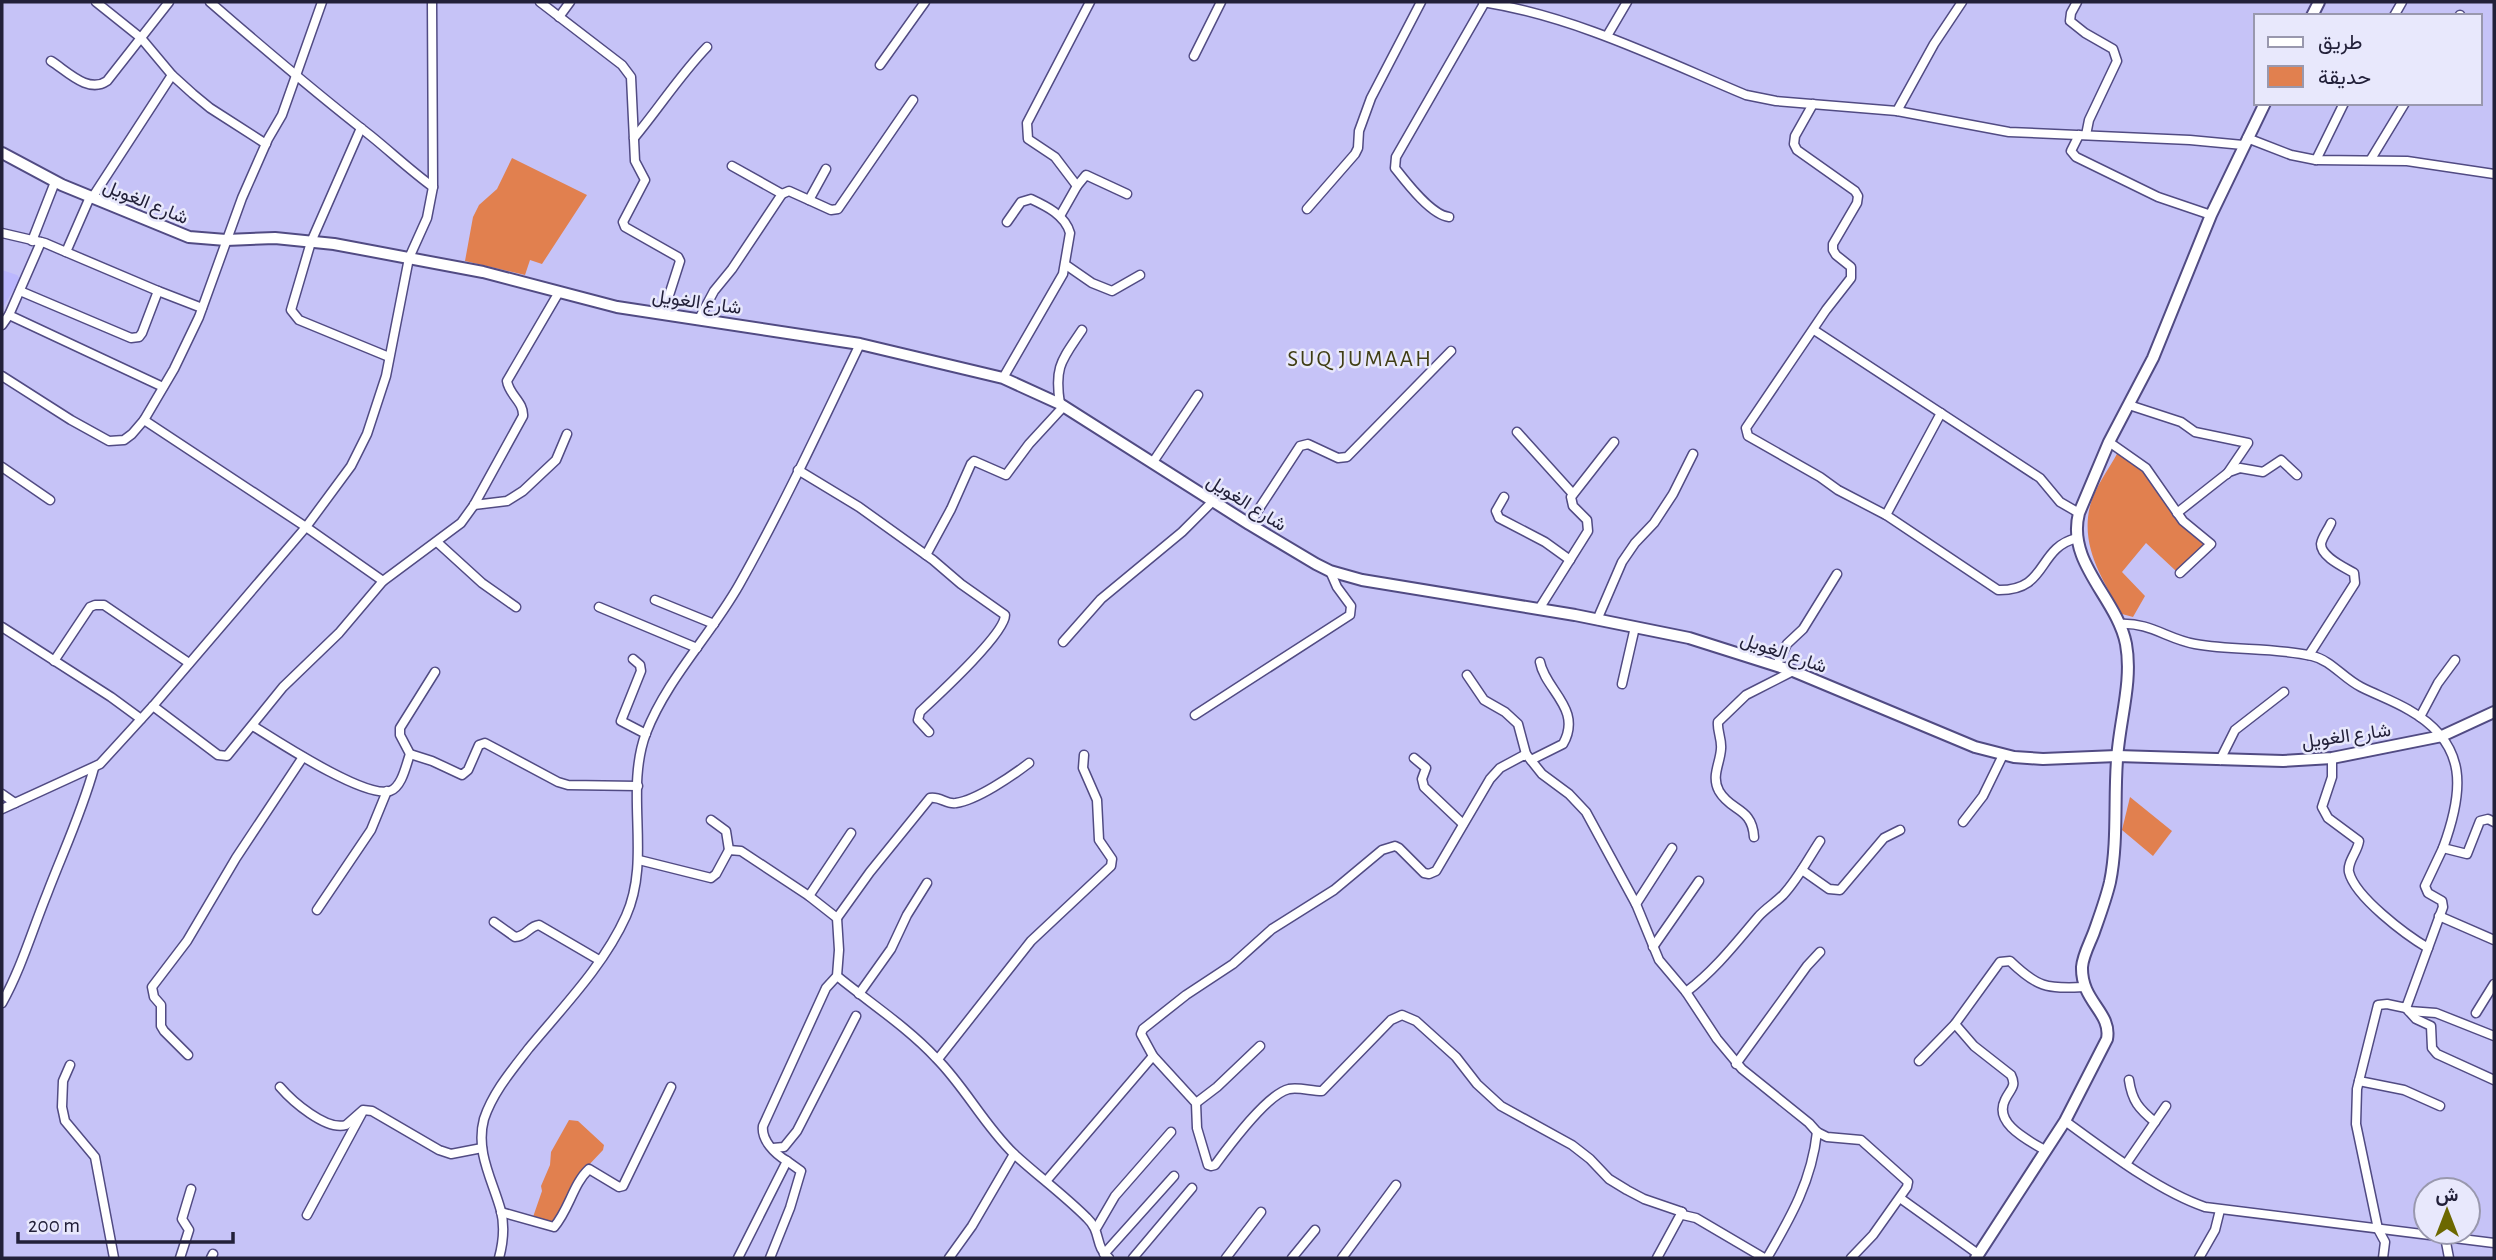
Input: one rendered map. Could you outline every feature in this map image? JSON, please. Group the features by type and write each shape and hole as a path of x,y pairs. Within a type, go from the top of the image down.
{"street":[{"path":"96,2 141,37 172,75 210,108 266,144"},
{"path":"51,61 89,85 101,85 107,81 169,2"},
{"path":"210,2 296,78 433,187"},
{"path":"2,376 109,441 124,440 144,420 202,308 226,240 266,144 282,115 322,2"},
{"path":"2,809 94,768 153,706 306,527 351,466 367,434 386,376 409,258 427,219 433,187 432,2"},
{"path":"540,2 628,71 631,77 636,166 645,180 623,222 625,227 678,257 680,261 663,314"},
{"path":"559,17 570,2"},
{"path":"880,65 925,2"},
{"path":"1077,186 1055,157 1028,139 1026,131 1027,123 1090,2"},
{"path":"1194,56 1221,2"},
{"path":"1307,209 1355,154 1359,131 1371,97 1421,2"},
{"path":"1449,217 1434,210 1402,177 1395,168 1396,156 1484,2 1520,5 1563,20 1746,95 1897,111 2009,132 2245,141 2316,160 2407,161 2494,174"},
{"path":"1607,36 1627,2"},
{"path":"1897,111 1934,44 1962,2"},
{"path":"2077,2 2070,21 2113,49 2117,61 2090,120 2071,151 2076,157 2167,200 2211,215"},
{"path":"634,138 689,66 707,47"},
{"path":"66,252 91,197 172,75"},
{"path":"699,319 714,291 732,269 782,194 789,191 831,210 838,209 913,100"},
{"path":"1812,104 1795,136 1794,144 1797,150 1855,191 1858,196 1857,203 1833,244 1836,255 1851,267 1851,278 1826,310 1746,428 1746,432 1757,443 1886,515 1998,590 2021,588 2030,583 2059,545 2077,538"},
{"path":"1899,1198 1977,1256 2065,1121 2107,1039 2106,1020 2084,987 2082,963 2111,878 2117,756 2128,664 2126,642 2119,624 2088,568 2077,538 2079,513 2109,442 2153,358 2211,215 2264,105"},
{"path":"2316,160 2343,105"},
{"path":"2371,159 2405,105"},
{"path":"361,128 311,242 291,310 299,320 390,356"},
{"name":"شارع الغويل","path":"4,159 178,234 201,239 275,238 409,258 483,272 617,307 860,344 1003,378 1062,405 1249,524 1330,571 1362,580 1539,609 1689,638 1793,671 1975,747 2003,755 2043,759 2117,756 2283,761 2332,758 2442,736 2494,712"},
{"path":"732,166 782,194"},
{"path":"809,200 826,169"},
{"path":"1060,216 1083,177 1091,175 1127,194"},
{"path":"2,325 20,291 55,182"},
{"path":"1003,378 1051,298 1066,265 1070,233 1060,216 1036,201 1026,199 1007,222"},
{"path":"2,233 66,252 202,308"},
{"path":"1066,265 1092,283 1112,291 1140,275"},
{"path":"20,291 135,338 142,333 158,291"},
{"path":"153,706 222,756 232,752 284,687 340,634 383,581 461,523 474,505 523,416 522,407 507,386 509,377 559,292"},
{"path":"9,315 163,387"},
{"path":"926,555 971,464 974,461 979,462 1006,475 1062,405 1057,377 1059,368 1082,330"},
{"path":"1814,330 2040,478 2060,502 2079,513"},
{"path":"499,1258 503,1246 501,1212 482,1148 483,1123 498,1089 599,960 615,937 631,904 639,860 638,786 646,734 667,693 738,586 799,470 860,344"},
{"path":"1249,524 1300,446 1308,444 1338,458 1347,457 1451,351"},
{"path":"1153,462 1198,395"},
{"path":"2129,405 2181,422 2195,432 2248,443 2227,474"},
{"path":"1886,515 1941,413"},
{"path":"144,420 383,581"},
{"path":"1517,432 1573,494"},
{"path":"474,505 507,501 523,491 556,460 566,434"},
{"path":"1539,609 1589,526 1571,502 1573,494 1614,442"},
{"path":"2109,442 2146,468 2183,521 2211,544 2180,573"},
{"path":"1597,620 1622,562 1654,523 1673,494 1693,454"},
{"path":"2177,513 2227,474 2240,468 2263,472 2281,460 2297,475"},
{"path":"2,467 50,500"},
{"path":"799,470 859,507 926,555 961,584 1001,611 1005,619 958,676 920,712 918,720 929,732"},
{"path":"1504,497 1496,511 1499,518 1545,542 1570,560"},
{"path":"1063,642 1101,599 1182,532 1213,501"},
{"path":"2309,655 2356,578 2354,573 2324,554 2321,548 2323,537 2331,523"},
{"path":"437,542 482,583 516,607"},
{"path":"1195,715 1350,615 1351,606 1337,587 1330,571"},
{"path":"1776,666 1787,644 1803,629 1837,573"},
{"path":"656,600 714,624"},
{"path":"54,661 90,607 99,604 190,663"},
{"path":"600,607 697,648"},
{"path":"2119,624 2143,625 2195,644 2276,649 2319,658 2356,684 2420,717 2442,736 2452,753 2459,789 2455,816 2425,887 2442,901 2440,916 2408,1009"},
{"path":"2,627 141,719"},
{"path":"1622,684 1635,627"},
{"path":"633,659 640,665 641,671 621,721 646,734"},
{"path":"2420,717 2438,682 2455,660"},
{"path":"1540,662 1542,670 1566,708 1567,729 1563,744 1500,768 1490,779 1436,871 1424,873 1399,848 1390,846 1382,849 1318,902 1272,929 1233,964 1186,995 1143,1029 1142,1039 1153,1056 1196,1103 1200,1143 1208,1165 1215,1165 1256,1114 1278,1094 1292,1088 1322,1091 1391,1020 1402,1015 1416,1021 1456,1057 1477,1084 1501,1107 1572,1145 1609,1179 1627,1190 1682,1212 1683,1215 1696,1218 1765,1258 1804,1192 1813,1162 1817,1132"},
{"path":"1754,837 1749,818 1720,793 1716,781 1715,773 1721,747 1718,722 1746,695 1793,671"},
{"path":"435,672 400,728 400,735 410,754 462,775 468,770 479,746 485,743 568,785 638,786"},
{"path":"1468,675 1484,700 1505,712 1518,724 1528,757 1542,774 1569,794 1586,812 1636,904 1659,960 1686,992 1737,1064 1817,1132 1827,1137 1855,1138 1865,1143 1907,1181 1908,1186 1868,1241 1851,1258"},
{"path":"2220,760 2235,730 2284,692"},
{"path":"253,726 336,775 374,791 387,791 398,786 410,754"},
{"path":"938,1059 1031,941 1111,866 1112,859 1100,840 1097,800 1083,768 1084,755"},
{"path":"1963,822 1983,796 2003,755"},
{"path":"188,1055 161,1026 161,1005 152,987 187,941 236,858 303,757"},
{"path":"1414,758 1426,768 1422,779 1424,788 1463,824"},
{"path":"2332,758 2332,777 2322,807 2328,818 2359,841 2349,873 2362,893 2393,925 2428,948"},
{"path":"770,1258 801,1171 773,1148 762,1133 763,1126 826,988 837,976 837,918 930,798 937,797 950,803 962,802 998,785 1030,763"},
{"path":"2,1003 23,960 38,914 82,810 94,768"},
{"path":"317,910 371,830 387,791"},
{"path":"2,794 15,803"},
{"path":"2443,848 2467,854 2480,821 2487,819 2494,822"},
{"path":"639,860 711,878 729,850 726,831 711,820"},
{"path":"1802,870 1829,889 1840,890 1884,838 1900,830"},
{"path":"809,896 851,833"},
{"path":"1686,992 1727,956 1768,906 1781,897 1820,841"},
{"path":"1636,904 1672,848"},
{"path":"729,850 749,855 837,918"},
{"path":"1653,947 1699,881"},
{"path":"859,994 891,949 907,915 927,883"},
{"path":"2440,916 2494,940"},
{"path":"494,922 515,937 526,934 533,926 539,925 599,960"},
{"path":"1737,1064 1820,951"},
{"path":"1919,1061 1955,1024 2000,962 2010,961 2037,984 2084,987"},
{"path":"837,976 938,1059 976,1111 1014,1154 1047,1180 1097,1227"},
{"path":"2476,1013 2494,984"},
{"path":"2383,1258 2385,1242 2378,1229 2371,1189 2356,1135 2359,1081 2378,1005 2436,1013 2494,1036"},
{"path":"2408,1009 2416,1019 2431,1026 2432,1048 2437,1054 2494,1080"},
{"path":"773,1148 784,1147 797,1131 856,1016"},
{"path":"1955,1024 1974,1046 2011,1075 2013,1088 2002,1108 2008,1124 2046,1151"},
{"path":"1196,1103 1260,1046"},
{"path":"1047,1180 1153,1056"},
{"path":"70,1065 63,1080 62,1107 65,1121 94,1157 114,1258"},
{"path":"2129,1080 2131,1096 2135,1103 2155,1122"},
{"path":"2359,1081 2404,1090 2440,1106"},
{"path":"281,1087 308,1112 335,1126 346,1125 363,1110"},
{"path":"501,1212 554,1227 589,1169 619,1187 623,1186 671,1087"},
{"path":"2126,1164 2166,1107"},
{"path":"363,1110 378,1114 439,1150 451,1154 482,1148"},
{"path":"307,1215 363,1110"},
{"path":"2065,1121 2126,1164 2187,1199 2220,1210 2412,1233"},
{"path":"1171,1132 1115,1196 1097,1227 1099,1244 1106,1256 1174,1176"},
{"path":"949,1258 972,1226 1014,1154"},
{"path":"738,1258 787,1161"},
{"path":"1342,1258 1396,1185"},
{"path":"1133,1258 1192,1188"},
{"path":"180,1258 189,1230 182,1219 191,1189"},
{"path":"2199,1258 2215,1230 2220,1210"},
{"path":"1226,1258 1261,1212"},
{"path":"1657,1258 1682,1212"},
{"path":"1292,1258 1315,1230"}],"shaded area":[{"path":"2,270 17,275 20,279 2,309"}],"green space":[{"path":"512,158 587,195 542,264 530,260 525,275 465,261 473,217 479,205 497,189"},
{"path":"2118,452 2141,467 2173,515 2202,540 2204,546 2176,571 2146,543 2122,572 2145,596 2133,617 2122,614 2108,589 2095,563 2088,535 2092,499"},
{"path":"2130,797 2172,831 2153,856 2122,830"},
{"path":"569,1120 578,1121 604,1145 603,1150 586,1168 554,1224 533,1217 550,1165 551,1152"}],"district":[{"name":"SUQ JUMAAH","path":"1360,358"}]}
